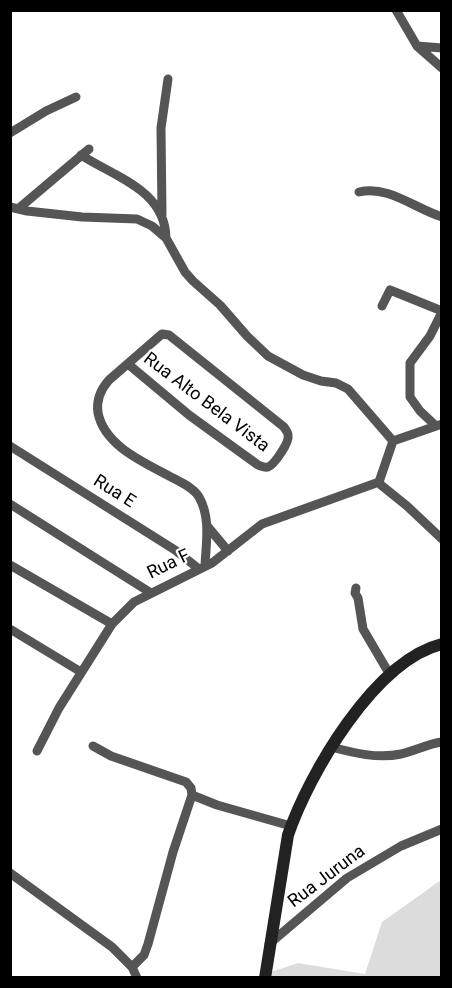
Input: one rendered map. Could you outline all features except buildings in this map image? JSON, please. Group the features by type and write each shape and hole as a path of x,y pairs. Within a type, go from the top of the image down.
{"main road":[{"path":"265,978 282,864 291,826 312,781 331,747 377,686 417,654 441,644"}],"street":[{"path":"396,10 417,46 441,68"},
{"path":"417,46 441,48"},
{"path":"162,215 161,128 168,79"},
{"path":"10,132 76,97"},
{"path":"18,209 89,149"},
{"path":"81,156 137,186 162,215 166,238"},
{"path":"359,192 370,189 381,191 441,217"},
{"path":"18,209 82,217 137,219 152,226 166,238 193,281 220,305 268,356 303,375 336,383 348,389 393,441"},
{"path":"382,306 390,290 441,312 430,336 410,363 410,397 420,411 439,425"},
{"name":"Rua Alto Bela Vista","path":"128,364 189,415 258,465 264,467 271,465 288,441 288,435 284,427 169,335 162,334 128,364 102,388 98,411 104,428 112,439 124,449 195,492 203,506 208,527"},
{"path":"393,441 439,425"},
{"path":"393,441 379,482 441,539"},
{"name":"Rua E","path":"10,446 202,567"},
{"name":"Rua F","path":"37,752 59,708 81,672 112,624 129,606 228,551 262,524 379,482"},
{"path":"10,504 150,593"},
{"path":"208,527 228,551"},
{"path":"202,567 208,527"},
{"path":"10,565 112,624"},
{"path":"357,588 355,593 358,597 363,629 390,675"},
{"path":"10,629 81,672"},
{"path":"331,747 387,756 441,742"},
{"path":"93,746 111,756 186,782 191,788 192,795 173,852 148,944 144,955 132,968"},
{"path":"192,795 217,805 291,826"},
{"name":"Rua Juruna","path":"269,944 347,878 401,846 441,829"},
{"path":"10,873 112,947 132,968 137,978"}],"shaded area":[{"path":"441,880 441,977 262,978 262,975 298,963 365,974 382,922"}]}
